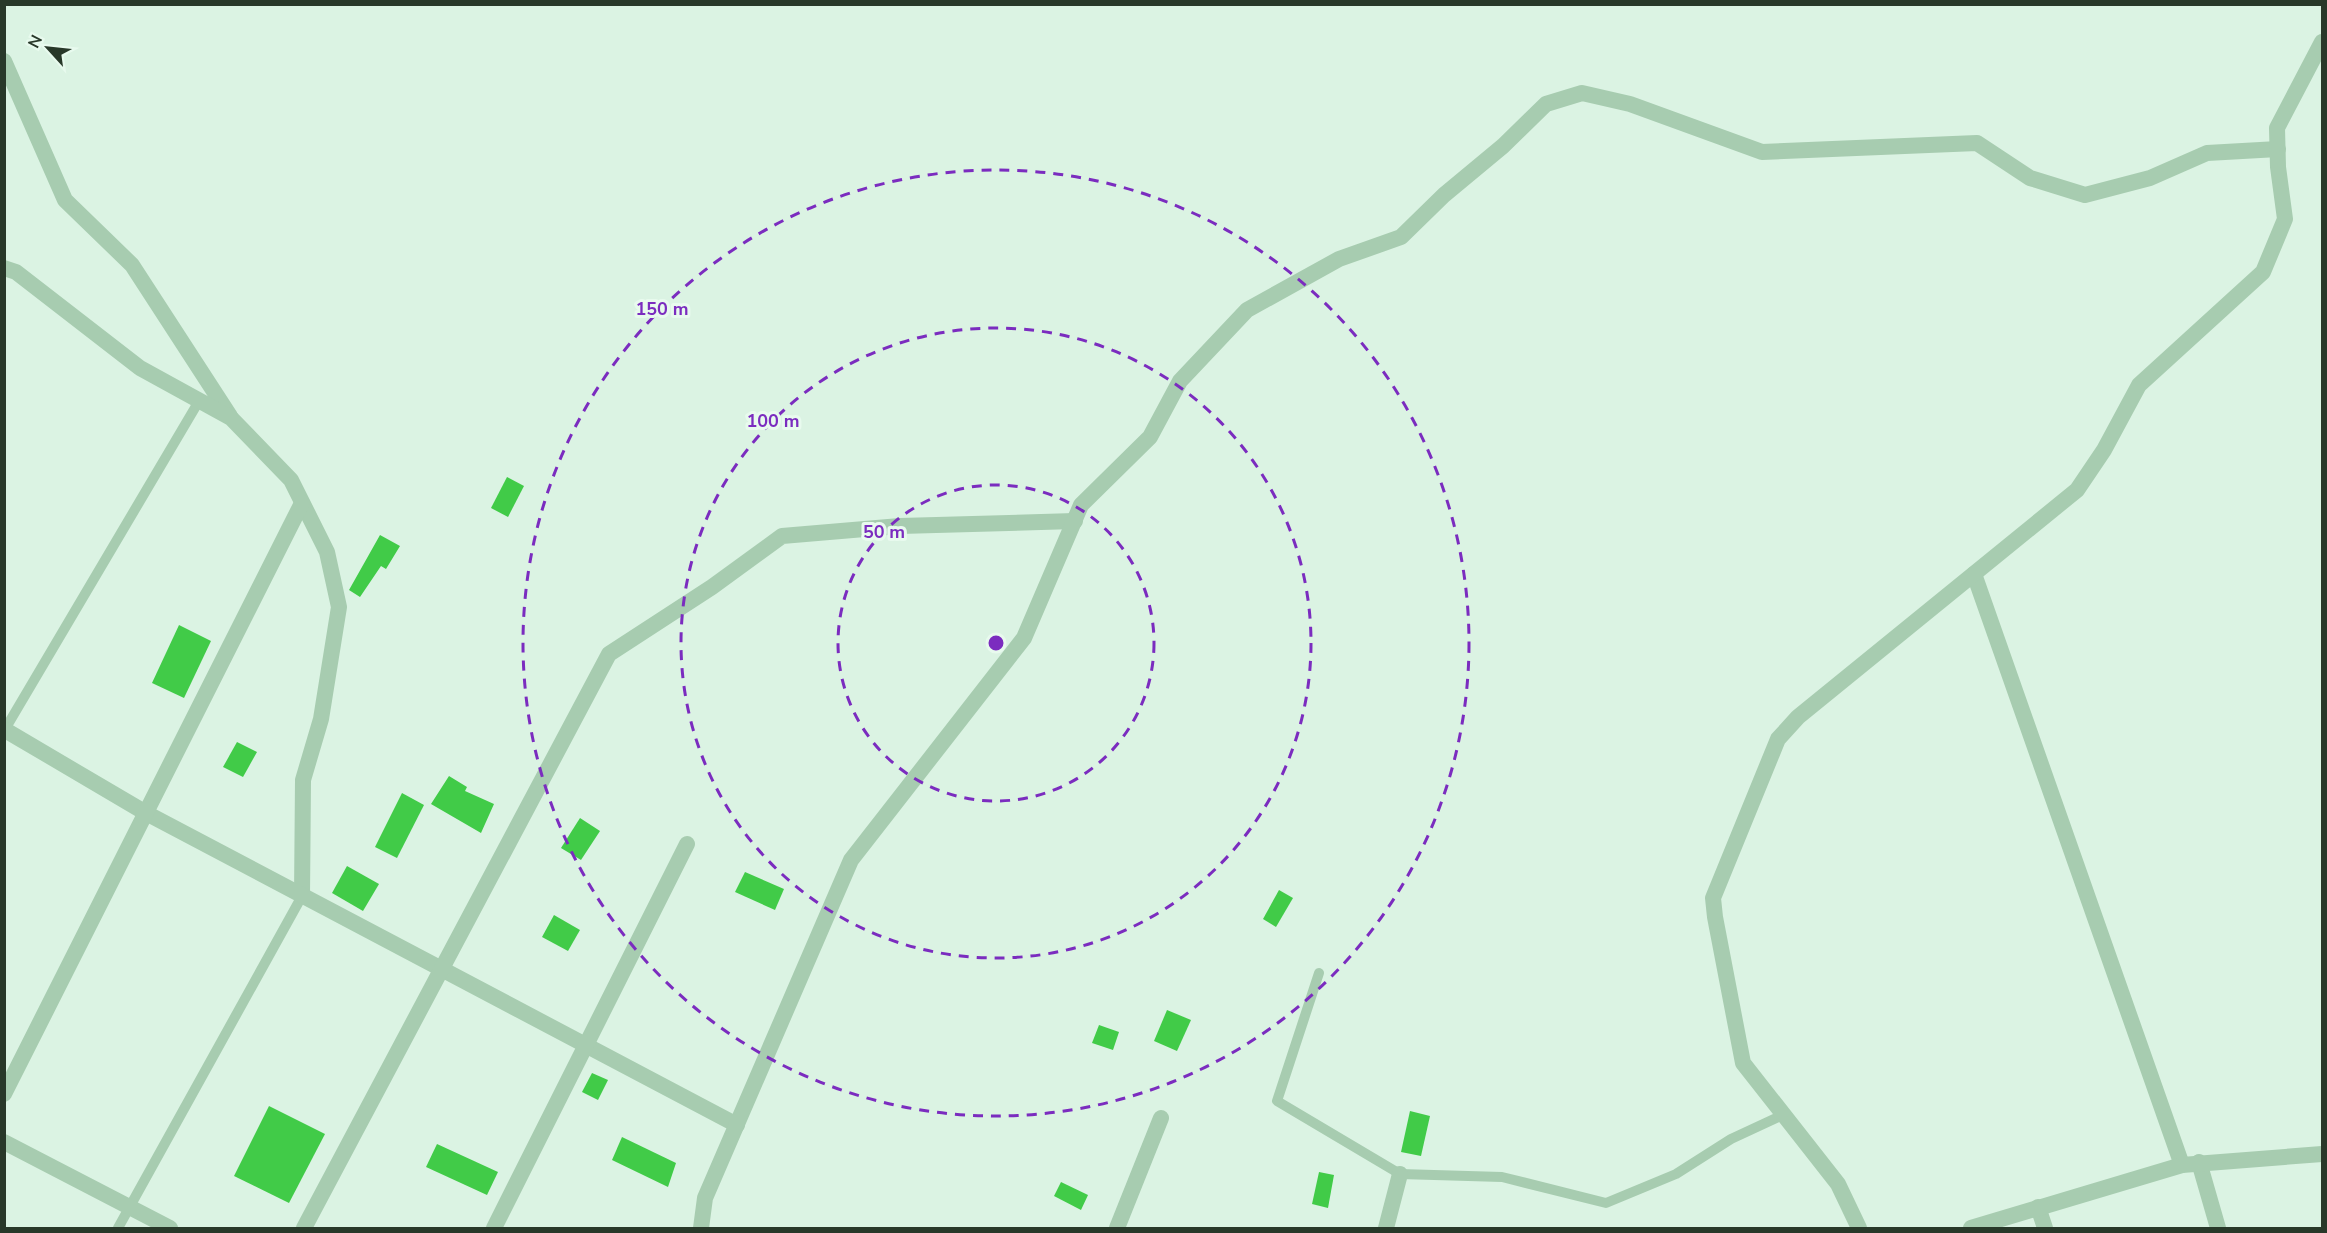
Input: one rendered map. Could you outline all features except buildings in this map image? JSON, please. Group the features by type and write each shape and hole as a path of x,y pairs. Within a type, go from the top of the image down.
{"street":[{"path":"1859,1228 1838,1184 1743,1063 1713,898 1778,739 1798,717 2077,490 2103,450 2139,385 2263,272 2285,219 2278,166 2277,128 2322,42"},
{"path":"4,61 65,200 132,265 231,418 291,480 327,552 339,607 321,719 303,780 302,896"},
{"path":"701,1228 705,1198 851,860 1024,638 1081,506 1150,437 1180,381 1247,310 1339,259 1401,237 1444,195 1503,146 1546,104 1582,93 1630,104 1762,152 1977,143 2030,178 2085,195 2150,178 2207,153 2278,149"},
{"path":"4,268 16,272 140,368 231,418"},
{"path":"5,1093 302,502"},
{"path":"304,1228 609,654 712,587 782,536 900,526 1075,521"},
{"path":"1974,574 2182,1165"},
{"path":"5,730 146,813 737,1125"},
{"path":"494,1228 687,844"},
{"path":"1117,1228 1161,1118"},
{"path":"4,1142 170,1228"},
{"path":"1971,1228 2182,1165 2322,1154"},
{"path":"2199,1162 2218,1228"},
{"path":"1386,1228 1400,1174"},
{"path":"2038,1207 2044,1228"}],"lane":[{"path":"5,730 199,400"},
{"path":"118,1228 302,896"},
{"path":"1319,973 1278,1101 1400,1174 1503,1178 1606,1203 1676,1174 1731,1139 1785,1114"}]}
